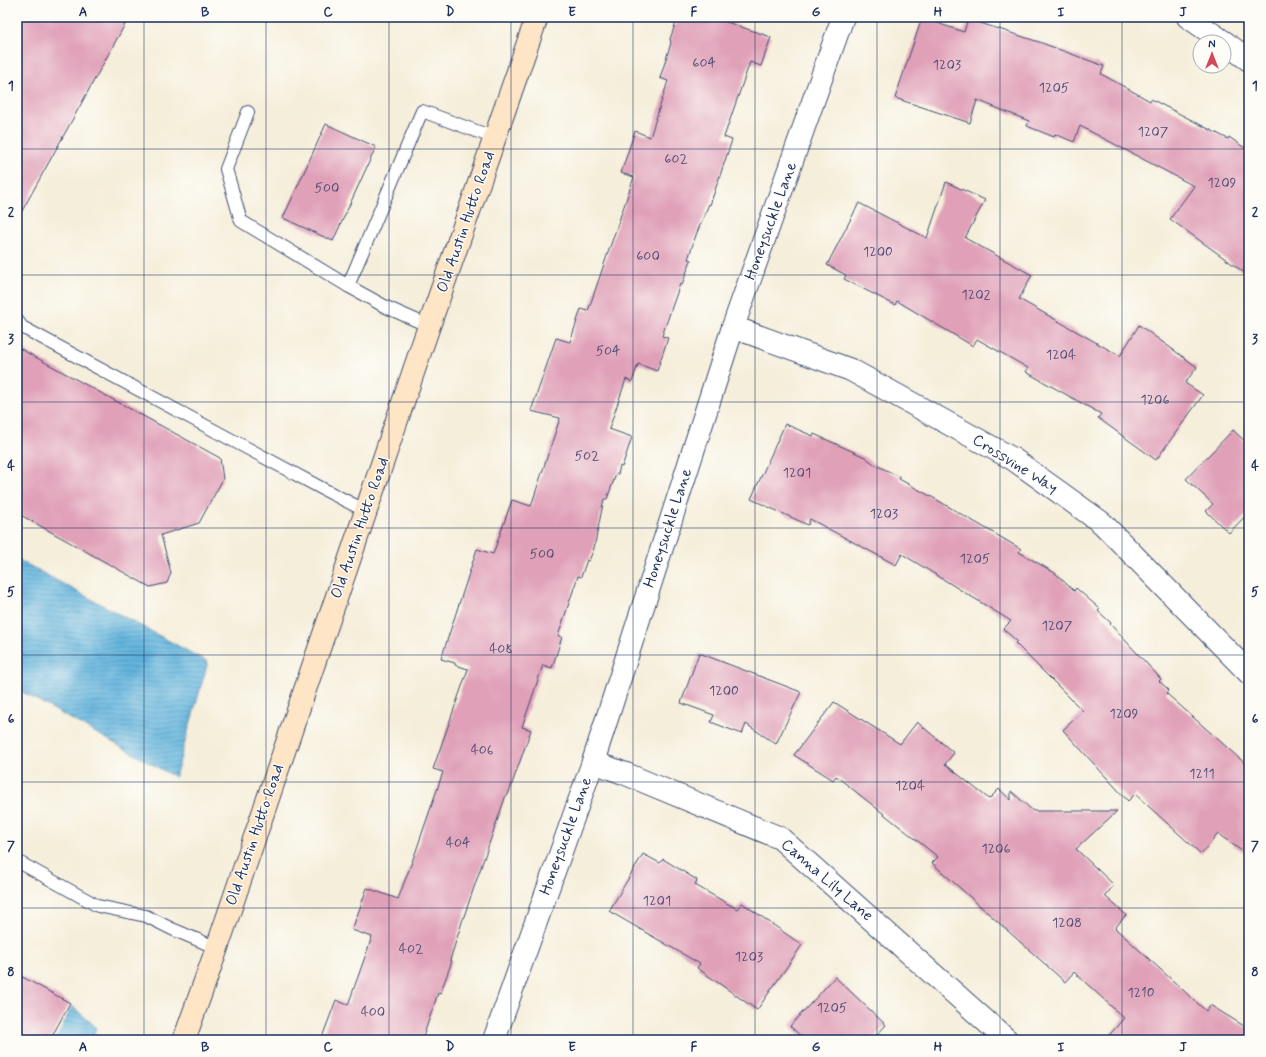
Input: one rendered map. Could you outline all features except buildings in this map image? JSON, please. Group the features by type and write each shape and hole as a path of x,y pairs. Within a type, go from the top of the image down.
{"street":[{"name":"Old Austin Hutto Road","path":"184,1040 217,948 429,326 537,17"},
{"name":"Honeysuckle Lane","path":"494,1040 593,762 733,327 844,17"},
{"path":"1188,17 1212,34"},
{"path":"1232,48 1249,60"},
{"name":"Crossvine Way","path":"733,327 851,370 1013,459 1102,523 1249,673"},
{"name":"Canna Lily Lane","path":"593,762 780,838 1007,1040"}],"lane":[{"path":"348,286 422,111 495,138"},
{"path":"248,112 226,169 241,221 348,286 386,307 429,326"},
{"path":"17,320 22,327 366,511"},
{"path":"17,861 98,906 146,916 217,948"}],"water":[{"path":"17,559 208,662 175,777 17,689"},
{"path":"72,1006 96,1027 92,1040 56,1040"}]}
